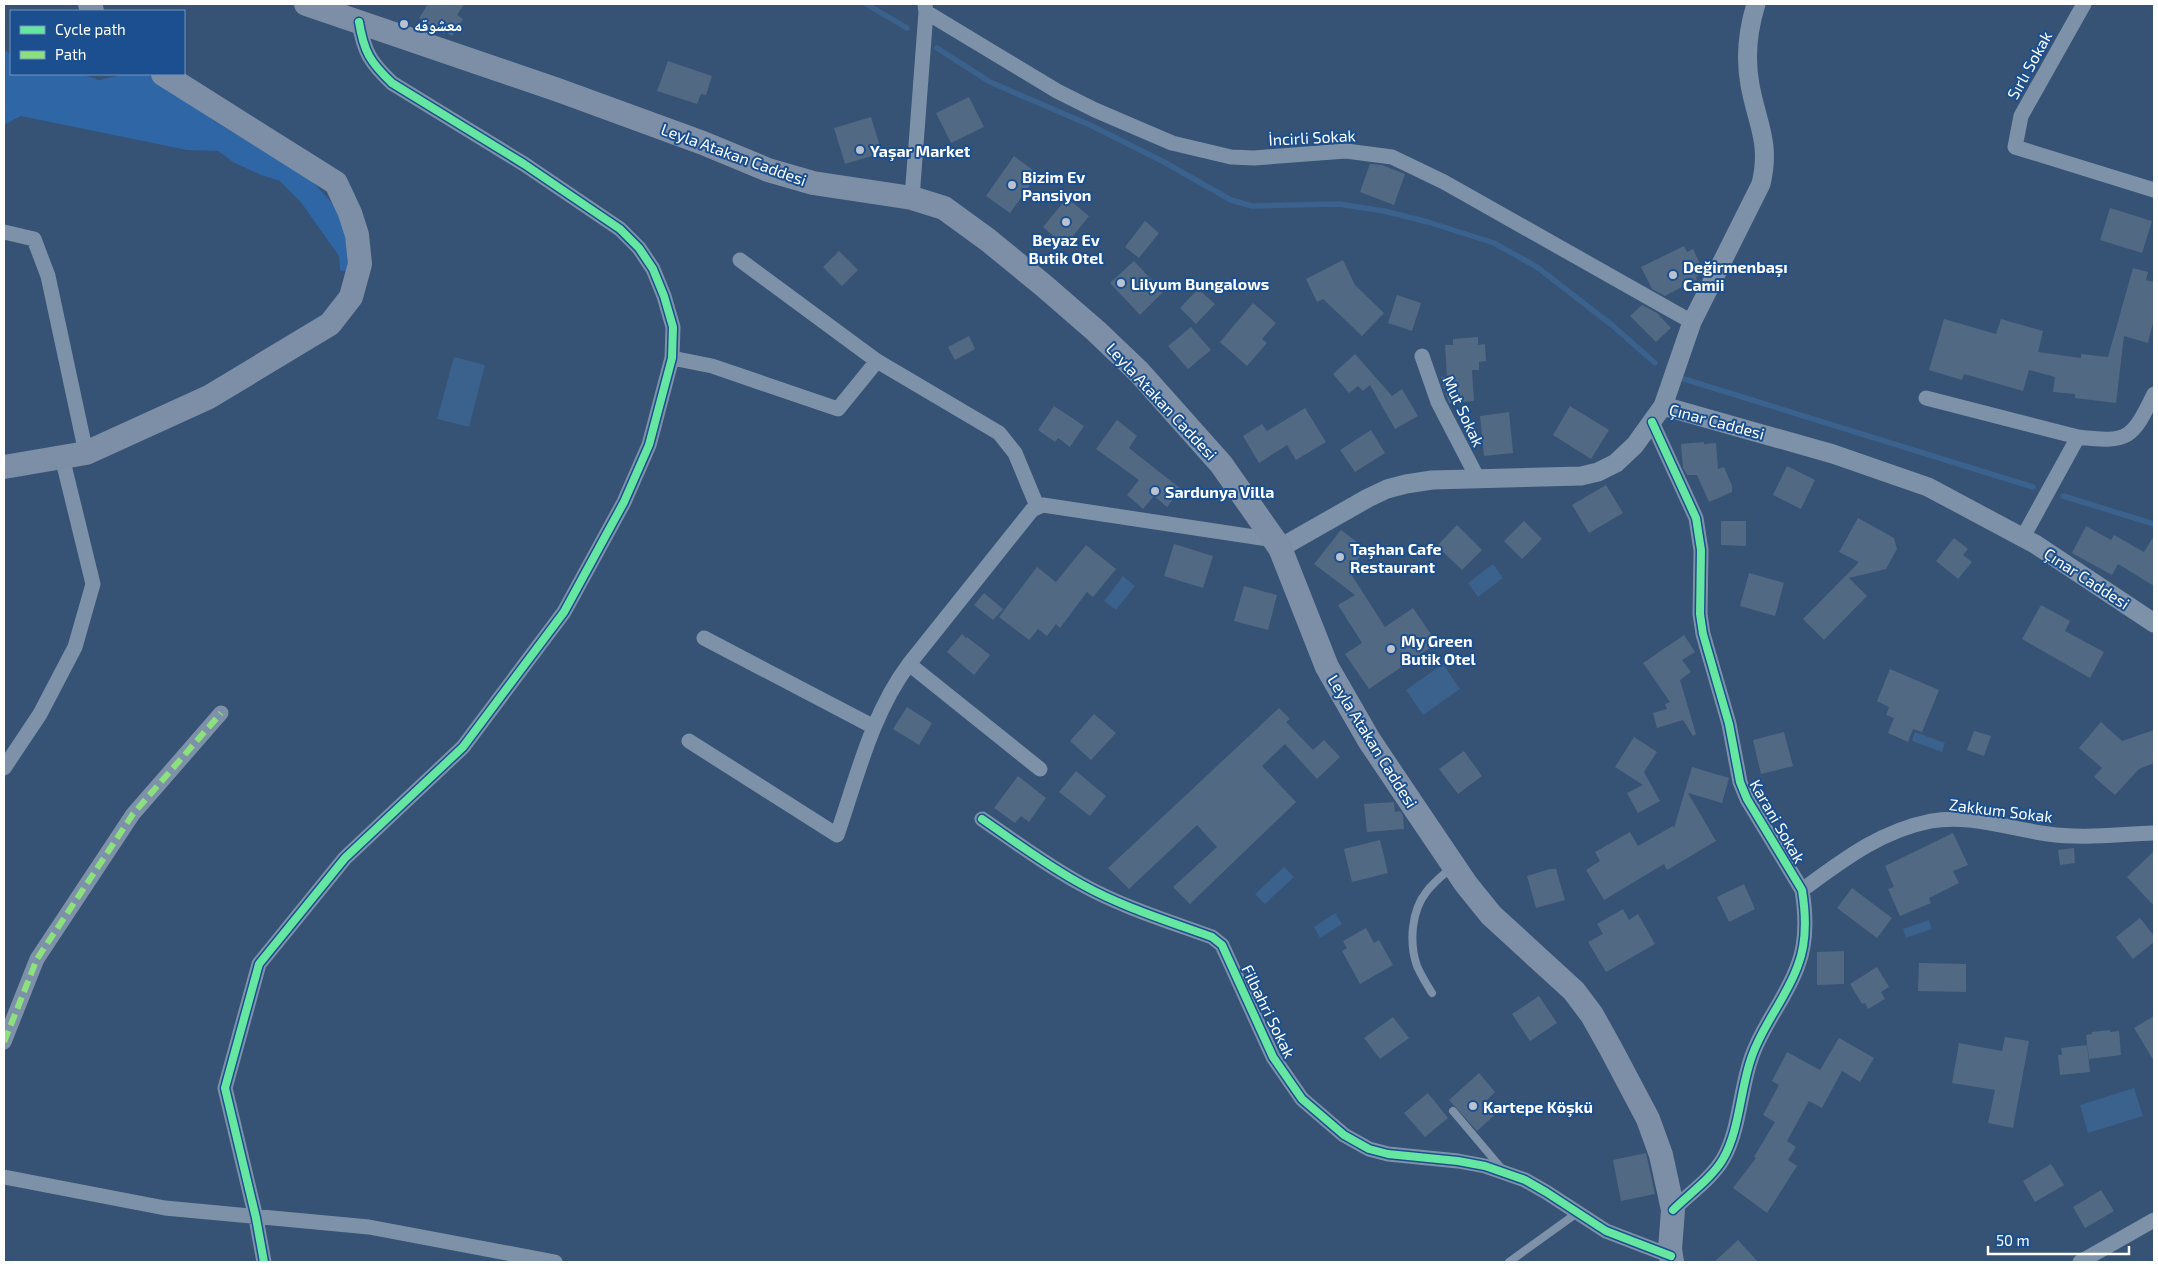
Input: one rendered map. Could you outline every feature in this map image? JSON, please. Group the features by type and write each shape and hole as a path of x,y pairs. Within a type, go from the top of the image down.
{"main road":[{"name":"Leyla Atakan Caddesi","path":"306,4 558,90 792,178 912,198 944,208 1043,284 1096,330 1139,372 1200,439 1249,502 1277,544 1327,667 1369,740 1453,865 1491,915 1574,991 1592,1015 1648,1119 1661,1155 1673,1210 1671,1259"},
{"path":"4,467 86,453 209,397 330,324 351,297 360,264 358,235 336,183 165,75"}],"street":[{"path":"1663,406 1692,322 1761,184 1765,167 1766,151 1750,84 1748,65 1748,44 1756,4"},
{"name":"Sırlı Sokak","path":"2084,4 2021,116 2015,147 2154,190"},
{"path":"912,198 925,8"},
{"name":"İncirli Sokak","path":"925,8 1058,91 1095,110 1172,143 1231,157 1254,158 1346,151 1392,157 1444,182 1692,322"},
{"path":"264,1262 256,1218 225,1088 259,964 345,858 463,747 564,612 624,502 649,445 672,358 673,341 670,312 653,269 639,248 620,229 591,208 524,164 392,83 375,67 366,54 359,22"},
{"path":"4,232 34,239 38,248 48,276 86,453"},
{"path":"740,260 877,361 998,433 1015,453 1037,506"},
{"name":"Mut Sokak","path":"1422,356 1438,402 1478,479"},
{"path":"672,358 712,366 838,409 877,361"},
{"path":"1926,398 2078,437 2107,440 2122,438 2132,431 2143,417 2154,394"},
{"name":"Çınar Caddesi","path":"1277,544 1387,489 1421,481 1565,478 1598,472 1616,463 1635,445 1663,406 1824,451 1928,487 2023,537 2154,623"},
{"name":"Karani Sokak","path":"1652,422 1696,518 1700,550 1700,614 1703,634 1729,724 1740,782 1747,799 1802,890 1805,923 1799,964 1761,1034 1752,1056 1730,1143 1724,1158 1673,1210"},
{"path":"2023,537 2078,437"},
{"path":"4,768 40,714 75,647 93,584 62,457"},
{"path":"689,741 837,835 874,727 891,690 909,664 1037,506 1043,505 1277,544"},
{"path":"704,638 874,727"},
{"path":"909,664 1040,769"},
{"path":"4,1042 37,959 42,951 133,814 220,713"},
{"name":"Filbahri Sokak","path":"982,819 1049,865 1083,885 1135,908 1212,937 1222,945 1273,1057 1302,1099 1344,1135 1369,1149 1388,1154 1458,1161 1485,1166 1524,1180 1546,1192 1606,1232 1671,1259"},
{"name":"Zakkum Sokak","path":"1802,890 1848,856 1871,842 1897,831 1931,821 1973,821 2066,836 2154,833"},
{"path":"4,1177 165,1208 256,1218 369,1227 555,1262"},
{"path":"2080,1262 2154,1220"}],"lane":[{"path":"1432,993 1418,968 1414,954 1414,921 1419,903 1425,893 1453,865"},
{"path":"1453,1111 1486,1147 1505,1173"},
{"path":"1509,1262 1577,1213"}],"shaded area":[{"path":"4,49 10,54 10,75 85,75 99,80 121,75 148,75 216,122 312,181 343,215 349,272 340,270 339,256 300,201 280,181 261,175 233,162 218,151 187,150 21,116 4,125"},
{"path":"454,357 485,365 469,427 437,419"},
{"path":"1493,564 1503,578 1478,597 1468,583"},
{"path":"1123,576 1135,586 1116,610 1104,601"},
{"path":"1443,664 1460,689 1423,715 1406,690"},
{"path":"1915,732 1945,743 1942,752 1912,741"},
{"path":"1284,867 1294,877 1265,904 1255,894"},
{"path":"1335,913 1342,924 1320,938 1314,927"},
{"path":"1929,920 1932,929 1906,938 1903,929"},
{"path":"2134,1088 2143,1116 2088,1133 2080,1105"}],"building":[{"path":"428,4 464,4 457,15 463,19 452,36 446,32 444,34 419,18"},
{"path":"668,61 712,76 706,95 701,94 697,104 657,91"},
{"path":"969,97 984,127 951,143 936,113"},
{"path":"871,117 882,153 845,164 834,128"},
{"name":"Bizim Ev Pansiyon","path":"1014,156 1038,174 1010,213 986,196"},
{"path":"1370,164 1382,165 1405,174 1394,205 1360,192"},
{"name":"Beyaz Ev Butik Otel","path":"1067,198 1089,216 1065,246 1043,227"},
{"path":"2110,208 2152,221 2142,253 2100,240"},
{"path":"1145,221 1159,233 1139,258 1125,247"},
{"name":"Değirmenbaşı Camii","path":"1684,246 1687,252 1693,249 1704,272 1696,277 1697,279 1665,296 1652,289 1641,267"},
{"path":"839,251 858,270 842,286 823,267"},
{"path":"1343,260 1355,285 1384,313 1362,336 1323,299 1317,302 1306,279"},
{"path":"1134,261 1163,292 1140,315 1110,283"},
{"path":"2133,268 2148,272 2146,280 2154,282 2154,319 2148,343 2124,336 2116,403 2075,398 2075,394 2053,392 2055,377 2029,370 2023,391 1964,374 1962,380 1929,370 1944,319 1996,334 2001,319 2043,331 2038,352 2081,358 2081,354 2108,357"},
{"path":"1198,289 1215,304 1196,324 1180,308"},
{"path":"1397,295 1421,303 1412,331 1388,323"},
{"path":"1253,303 1276,323 1262,339 1267,343 1247,366 1220,342"},
{"path":"1642,305 1657,313 1671,328 1656,342 1630,316"},
{"path":"1191,327 1211,350 1188,369 1168,346"},
{"path":"969,336 975,349 955,360 948,347"},
{"path":"1478,337 1478,345 1485,344 1486,361 1479,362 1479,370 1472,370 1474,401 1449,403 1441,377 1447,377 1445,345 1453,345 1453,339"},
{"path":"1355,354 1392,396 1402,389 1418,416 1395,429 1370,385 1363,391 1358,386 1349,393 1333,374"},
{"path":"1054,406 1084,426 1070,447 1058,438 1055,442 1038,430"},
{"path":"1570,406 1609,430 1591,459 1553,435"},
{"path":"1305,408 1326,442 1296,460 1287,445 1259,463 1243,436 1262,424 1267,431"},
{"path":"1509,412 1513,453 1484,456 1480,416"},
{"path":"1117,420 1137,436 1129,448 1181,489 1167,507 1154,496 1143,509 1127,495 1139,480 1096,449"},
{"path":"1371,430 1385,453 1355,472 1340,450"},
{"path":"1704,442 1704,444 1716,443 1718,469 1724,467 1732,486 1732,492 1709,502 1697,475 1687,475 1683,468 1681,444"},
{"path":"1787,466 1815,480 1801,509 1773,495"},
{"path":"1606,485 1623,513 1589,533 1572,505"},
{"path":"1858,518 1894,538 1897,549 1886,569 1849,578 1867,596 1824,640 1803,619 1859,562 1839,552"},
{"path":"1524,521 1542,539 1522,559 1504,541"},
{"path":"1721,521 1746,521 1746,546 1721,545"},
{"path":"1457,525 1482,550 1462,570 1437,546"},
{"path":"2086,526 2111,540 2114,535 2144,552 2154,536 2154,586 2118,564 2112,575 2072,553"},
{"path":"1341,530 1366,549 1349,571 1385,627 1413,608 1437,643 1369,689 1345,654 1362,643 1338,605 1355,595 1314,564"},
{"path":"1954,538 1968,549 1963,555 1972,562 1958,579 1936,561"},
{"path":"1174,544 1213,556 1203,588 1164,576"},
{"path":"1086,545 1116,569 1093,597 1087,592 1060,628 1056,624 1047,636 1038,629 1029,640 999,617 1037,567 1056,582"},
{"path":"1749,573 1784,583 1775,616 1740,606"},
{"path":"1244,586 1277,595 1268,630 1234,621"},
{"path":"984,593 1003,609 993,620 974,605"},
{"path":"2041,605 2070,621 2065,631 2104,652 2090,678 2022,639"},
{"path":"962,634 990,655 974,675 947,652"},
{"path":"1684,635 1695,652 1682,660 1691,672 1680,680 1696,734 1693,736 1683,720 1657,728 1653,713 1667,709 1665,704 1670,702 1643,663"},
{"path":"1890,669 1939,690 1922,732 1913,729 1908,742 1888,733 1894,718 1886,715 1889,707 1877,701"},
{"path":"907,707 932,723 919,745 893,729"},
{"path":"1279,708 1290,719 1286,722 1313,750 1324,740 1340,757 1317,779 1285,744 1262,766 1296,802 1190,904 1173,887 1217,847 1197,825 1129,889 1108,868"},
{"path":"1094,714 1116,733 1091,760 1070,741"},
{"path":"2101,722 2122,741 2154,730 2154,763 2139,769 2115,795 2094,777 2102,768 2079,748"},
{"path":"1974,731 1991,736 1984,756 1967,750"},
{"path":"1784,732 1793,766 1761,774 1753,740"},
{"path":"1634,737 1657,752 1644,772 1660,801 1638,813 1627,793 1643,785 1615,767"},
{"path":"1464,751 1482,776 1458,794 1439,769"},
{"path":"1692,767 1729,778 1722,803 1688,793 1716,841 1667,870 1664,864 1604,900 1586,870 1600,861 1595,852 1630,832 1638,846 1673,826 1674,828"},
{"path":"1076,771 1106,796 1090,816 1059,792"},
{"path":"1018,776 1046,798 1029,822 1021,816 1015,823 994,808"},
{"path":"1394,802 1395,812 1400,811 1403,815 1404,829 1367,832 1364,804"},
{"path":"1953,833 1968,865 1953,871 1959,883 1929,898 1931,903 1900,916 1888,889 1894,887 1885,866"},
{"path":"1380,840 1388,873 1352,882 1344,849"},
{"path":"2074,848 2075,863 2060,865 2058,850"},
{"path":"2154,851 2154,906 2127,877"},
{"path":"1556,869 1565,900 1536,908 1527,876"},
{"path":"1744,884 1755,909 1729,922 1717,897"},
{"path":"1852,888 1892,918 1877,938 1837,908"},
{"path":"1623,909 1629,920 1638,914 1655,944 1606,972 1588,942 1603,934 1597,924"},
{"path":"2140,918 2154,936 2154,942 2133,959 2116,937"},
{"path":"1366,928 1374,943 1379,940 1393,965 1360,984 1342,951 1347,948 1343,941"},
{"path":"1844,951 1844,984 1817,985 1817,952"},
{"path":"1919,963 1966,964 1966,992 1918,991"},
{"path":"1877,967 1889,987 1881,992 1885,999 1868,1009 1865,1003 1862,1004 1850,984"},
{"path":"1539,996 1557,1023 1530,1041 1512,1014"},
{"path":"2154,1016 2154,1061 2134,1028"},
{"path":"1393,1017 1409,1038 1380,1059 1364,1038"},
{"path":"2110,1030 2110,1032 2119,1031 2121,1055 2089,1059 2086,1035 2092,1034 2092,1032"},
{"path":"2005,1037 2029,1041 2013,1128 1988,1123 1995,1090 1952,1083 1959,1043 2002,1051"},
{"path":"1839,1038 1874,1058 1860,1082 1842,1071 1822,1108 1809,1101 1787,1141 1796,1147 1788,1160 1797,1166 1767,1213 1733,1188 1756,1158 1754,1157 1775,1122 1763,1115 1779,1085 1772,1081 1787,1052 1820,1070"},
{"path":"2087,1045 2090,1072 2060,1075 2058,1055 2062,1055 2061,1048"},
{"name":"Kartepe Köşkü","path":"1479,1073 1495,1092 1487,1100 1498,1112 1477,1131 1449,1100"},
{"path":"1428,1093 1448,1118 1425,1137 1404,1113"},
{"path":"1646,1153 1655,1194 1621,1201 1613,1160"},
{"path":"2051,1164 2064,1185 2035,1202 2023,1181"},
{"path":"2101,1190 2114,1211 2085,1228 2073,1207"},
{"path":"1738,1240 1758,1262 1714,1262"}],"waterway":[{"path":"866,4 907,28"},
{"path":"937,48 990,82 1090,125 1164,162 1231,200 1252,206 1339,204 1384,211 1428,222 1494,243 1537,267 1613,326 1655,363"},
{"path":"1684,379 2033,487"},
{"path":"2063,496 2154,524"}],"marked path":[{"path":"4,1042 37,959 133,814 221,713"}],"cycle path":[{"path":"264,1262 256,1218 225,1088 259,964 345,858 463,747 564,612 624,502 649,445 672,358 673,327 664,296 653,269 639,248 620,229 524,164 392,83 378,69 369,56 363,41 359,22"},
{"path":"1652,422 1696,518 1701,550 1700,614 1703,634 1729,724 1740,782 1747,799 1802,890 1805,919 1801,956 1788,988 1762,1033 1752,1056 1729,1148 1713,1173 1673,1210"},
{"path":"982,819 1030,853 1081,884 1145,913 1212,937 1222,945 1273,1057 1302,1099 1344,1135 1369,1149 1388,1154 1458,1161 1485,1166 1525,1180 1606,1231 1671,1256"}],"place":[{"name":"معشوقه","path":"404,24"},
{"name":"Yaşar Market","path":"860,150"},
{"name":"Bizim Ev Pansiyon","path":"1012,185"},
{"name":"Beyaz Ev Butik Otel","path":"1066,222"},
{"name":"Değirmenbaşı Camii","path":"1673,275"},
{"name":"Lilyum Bungalows","path":"1121,283"},
{"name":"Sardunya Villa","path":"1155,491"},
{"name":"Taşhan Cafe Restaurant","path":"1340,557"},
{"name":"My Green Butik Otel","path":"1391,649"},
{"name":"Kartepe Köşkü","path":"1473,1106"}]}
